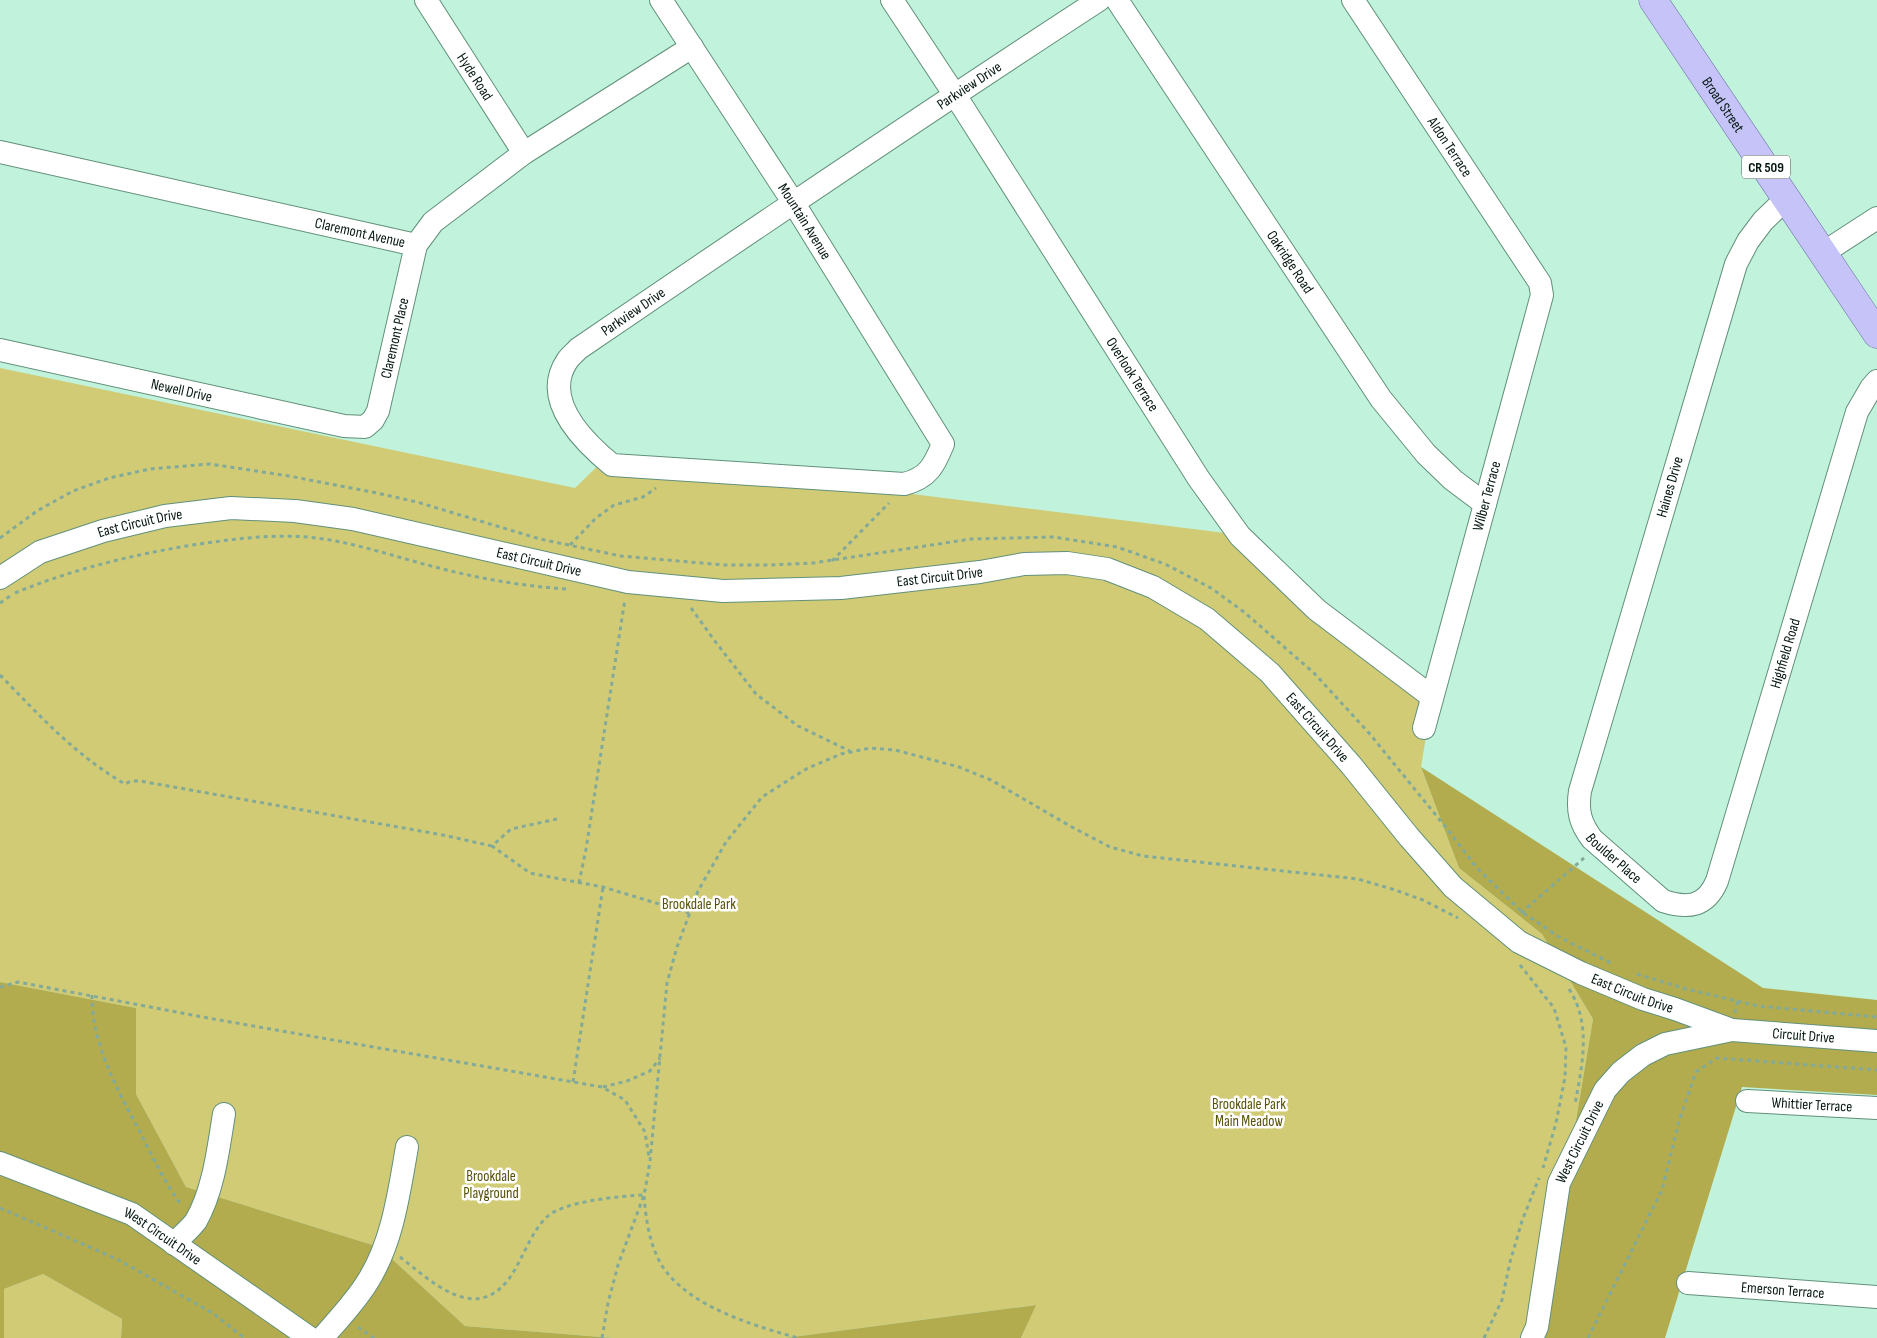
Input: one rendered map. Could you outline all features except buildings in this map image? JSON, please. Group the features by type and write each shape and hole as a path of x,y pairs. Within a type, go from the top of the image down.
{"main road":[{"name":"Broad Street","path":"1653,0 1877,334"}],"street":[{"name":"Hyde Road","path":"426,0 524,154"},
{"name":"Mountain Avenue","path":"661,0 793,202 944,444"},
{"name":"Overlook Terrace","path":"892,0 955,94 1200,479 1240,536 1317,610 1432,698"},
{"name":"Parkview Drive","path":"944,444 936,462 924,476 904,484 612,465 591,448 576,432 564,407 559,390 562,372 568,360 578,349 793,202 1100,0"},
{"name":"Oakridge Road","path":"1117,0 1381,399 1426,454 1453,480 1485,504"},
{"name":"Aldon Terrace","path":"1353,0 1540,283 1542,295"},
{"name":"Claremont Avenue","path":"0,152 416,245 433,222 524,154 692,47"},
{"name":"Haines Drive","path":"1580,791 1736,264 1748,241 1762,221 1787,198"},
{"path":"1823,254 1877,218"},
{"name":"Claremont Place","path":"365,428 378,411 416,245"},
{"name":"Wilber Terrace","path":"1424,728 1542,295"},
{"name":"Newell Drive","path":"0,350 344,426 365,428"},
{"name":"Highfield Road","path":"1677,906 1690,906 1704,900 1711,893 1717,881 1857,412 1870,388 1877,381"},
{"name":"East Circuit Drive","path":"0,578 40,552 103,531 165,516 231,508 295,511 353,519 628,582 736,591 841,588 980,572 1024,564 1067,563 1107,569 1153,587 1207,619 1270,673 1351,765 1453,888 1519,942 1581,973 1643,999 1732,1030"},
{"name":"Boulder Place","path":"1580,791 1578,805 1584,829 1599,846 1652,892 1663,901 1677,906"},
{"name":"Circuit Drive","path":"1732,1030 1877,1041"},
{"name":"West Circuit Drive","path":"1532,1338 1537,1327 1559,1183 1604,1090 1621,1072 1643,1055 1665,1044 1732,1030"},
{"name":"Whittier Terrace","path":"1747,1101 1877,1108"},
{"path":"174,1244 195,1222 204,1206 214,1168 224,1114"},
{"path":"322,1338 368,1281 379,1260 392,1222 407,1147"},
{"name":"West Circuit Drive","path":"0,1163 132,1214 310,1338"},
{"name":"Emerson Terrace","path":"1688,1283 1877,1297"}],"path":[{"path":"0,538 37,511 73,491 109,478 150,469 210,464 289,476 417,502 540,540 621,556 724,565 779,565 831,561 971,539 1054,537 1117,547 1165,564 1218,593 1244,612 1314,673 1369,733 1476,867 1522,912 1559,937 1620,967"},
{"path":"569,545 596,518 614,505 643,497 662,483"},
{"path":"831,561 893,498"},
{"path":"0,603 16,592 81,569 137,555 253,537 307,537 367,548 440,569 522,586 567,589"},
{"path":"579,882 586,849 628,582"},
{"path":"681,587 708,632 756,694 798,726 851,752"},
{"path":"0,675 76,751 126,784 131,781 140,781 443,835 492,846 530,873 603,887 689,914"},
{"path":"602,1338 608,1303 618,1265 644,1195 650,1161 667,984 689,914 698,891 726,842 762,797 806,769 841,754 870,748 896,750 959,767 991,780 1070,826 1110,846 1143,856 1358,879 1422,900 1462,920"},
{"path":"492,846 512,829 558,819"},
{"path":"1522,912 1599,846"},
{"path":"573,1082 603,887"},
{"path":"1484,1338 1502,1300 1510,1262 1522,1221 1544,1165 1556,1123 1565,1077 1566,1047 1554,1008 1520,964"},
{"path":"1628,971 1686,989 1758,1006 1877,1017"},
{"path":"0,987 18,982 219,1020 602,1087 625,1100 645,1132 650,1161"},
{"path":"1565,983 1573,995 1584,1038 1584,1051 1574,1107"},
{"path":"92,996 92,1013 112,1079 167,1184 195,1222"},
{"path":"602,1087 627,1081 650,1071 660,1058"},
{"path":"1588,1338 1662,1190 1679,1121 1696,1072 1716,1058 1877,1070"},
{"path":"384,1246 442,1290 458,1297 476,1300 492,1294 507,1281 531,1238 548,1215 567,1206 624,1196 644,1195"},
{"path":"644,1195 646,1217 656,1253 668,1275 699,1301 773,1331 798,1338"},
{"path":"0,1208 117,1259 214,1314 244,1338"},
{"path":"352,1323 374,1338"}],"green space":[{"name":"Brookdale Park","path":"0,368 575,488 608,456 1249,536 1430,712 1421,767 1459,868 1542,934 1593,1019 1553,1257 1532,1338 1021,1338 1035,1305 785,1338 613,1338 465,1326 379,1247 186,1187 136,1094 136,1008 0,982"},
{"path":"43,1274 122,1319 121,1338 4,1338 4,1289"}],"shaded area":[{"path":"1421,767 1763,988 1877,1000 1877,1095 1742,1087 1665,1338 1532,1338 1553,1257 1593,1019 1542,934 1459,868"},
{"path":"0,982 136,1008 136,1094 186,1187 379,1247 465,1326 613,1338 121,1338 122,1319 43,1274 4,1289 4,1338 0,1338"},
{"path":"1036,1305 1021,1338 785,1338"}],"park label":[{"name":"Brookdale Park Main Meadow","path":"1249,1112"},
{"name":"Brookdale Playground","path":"491,1184"}]}
